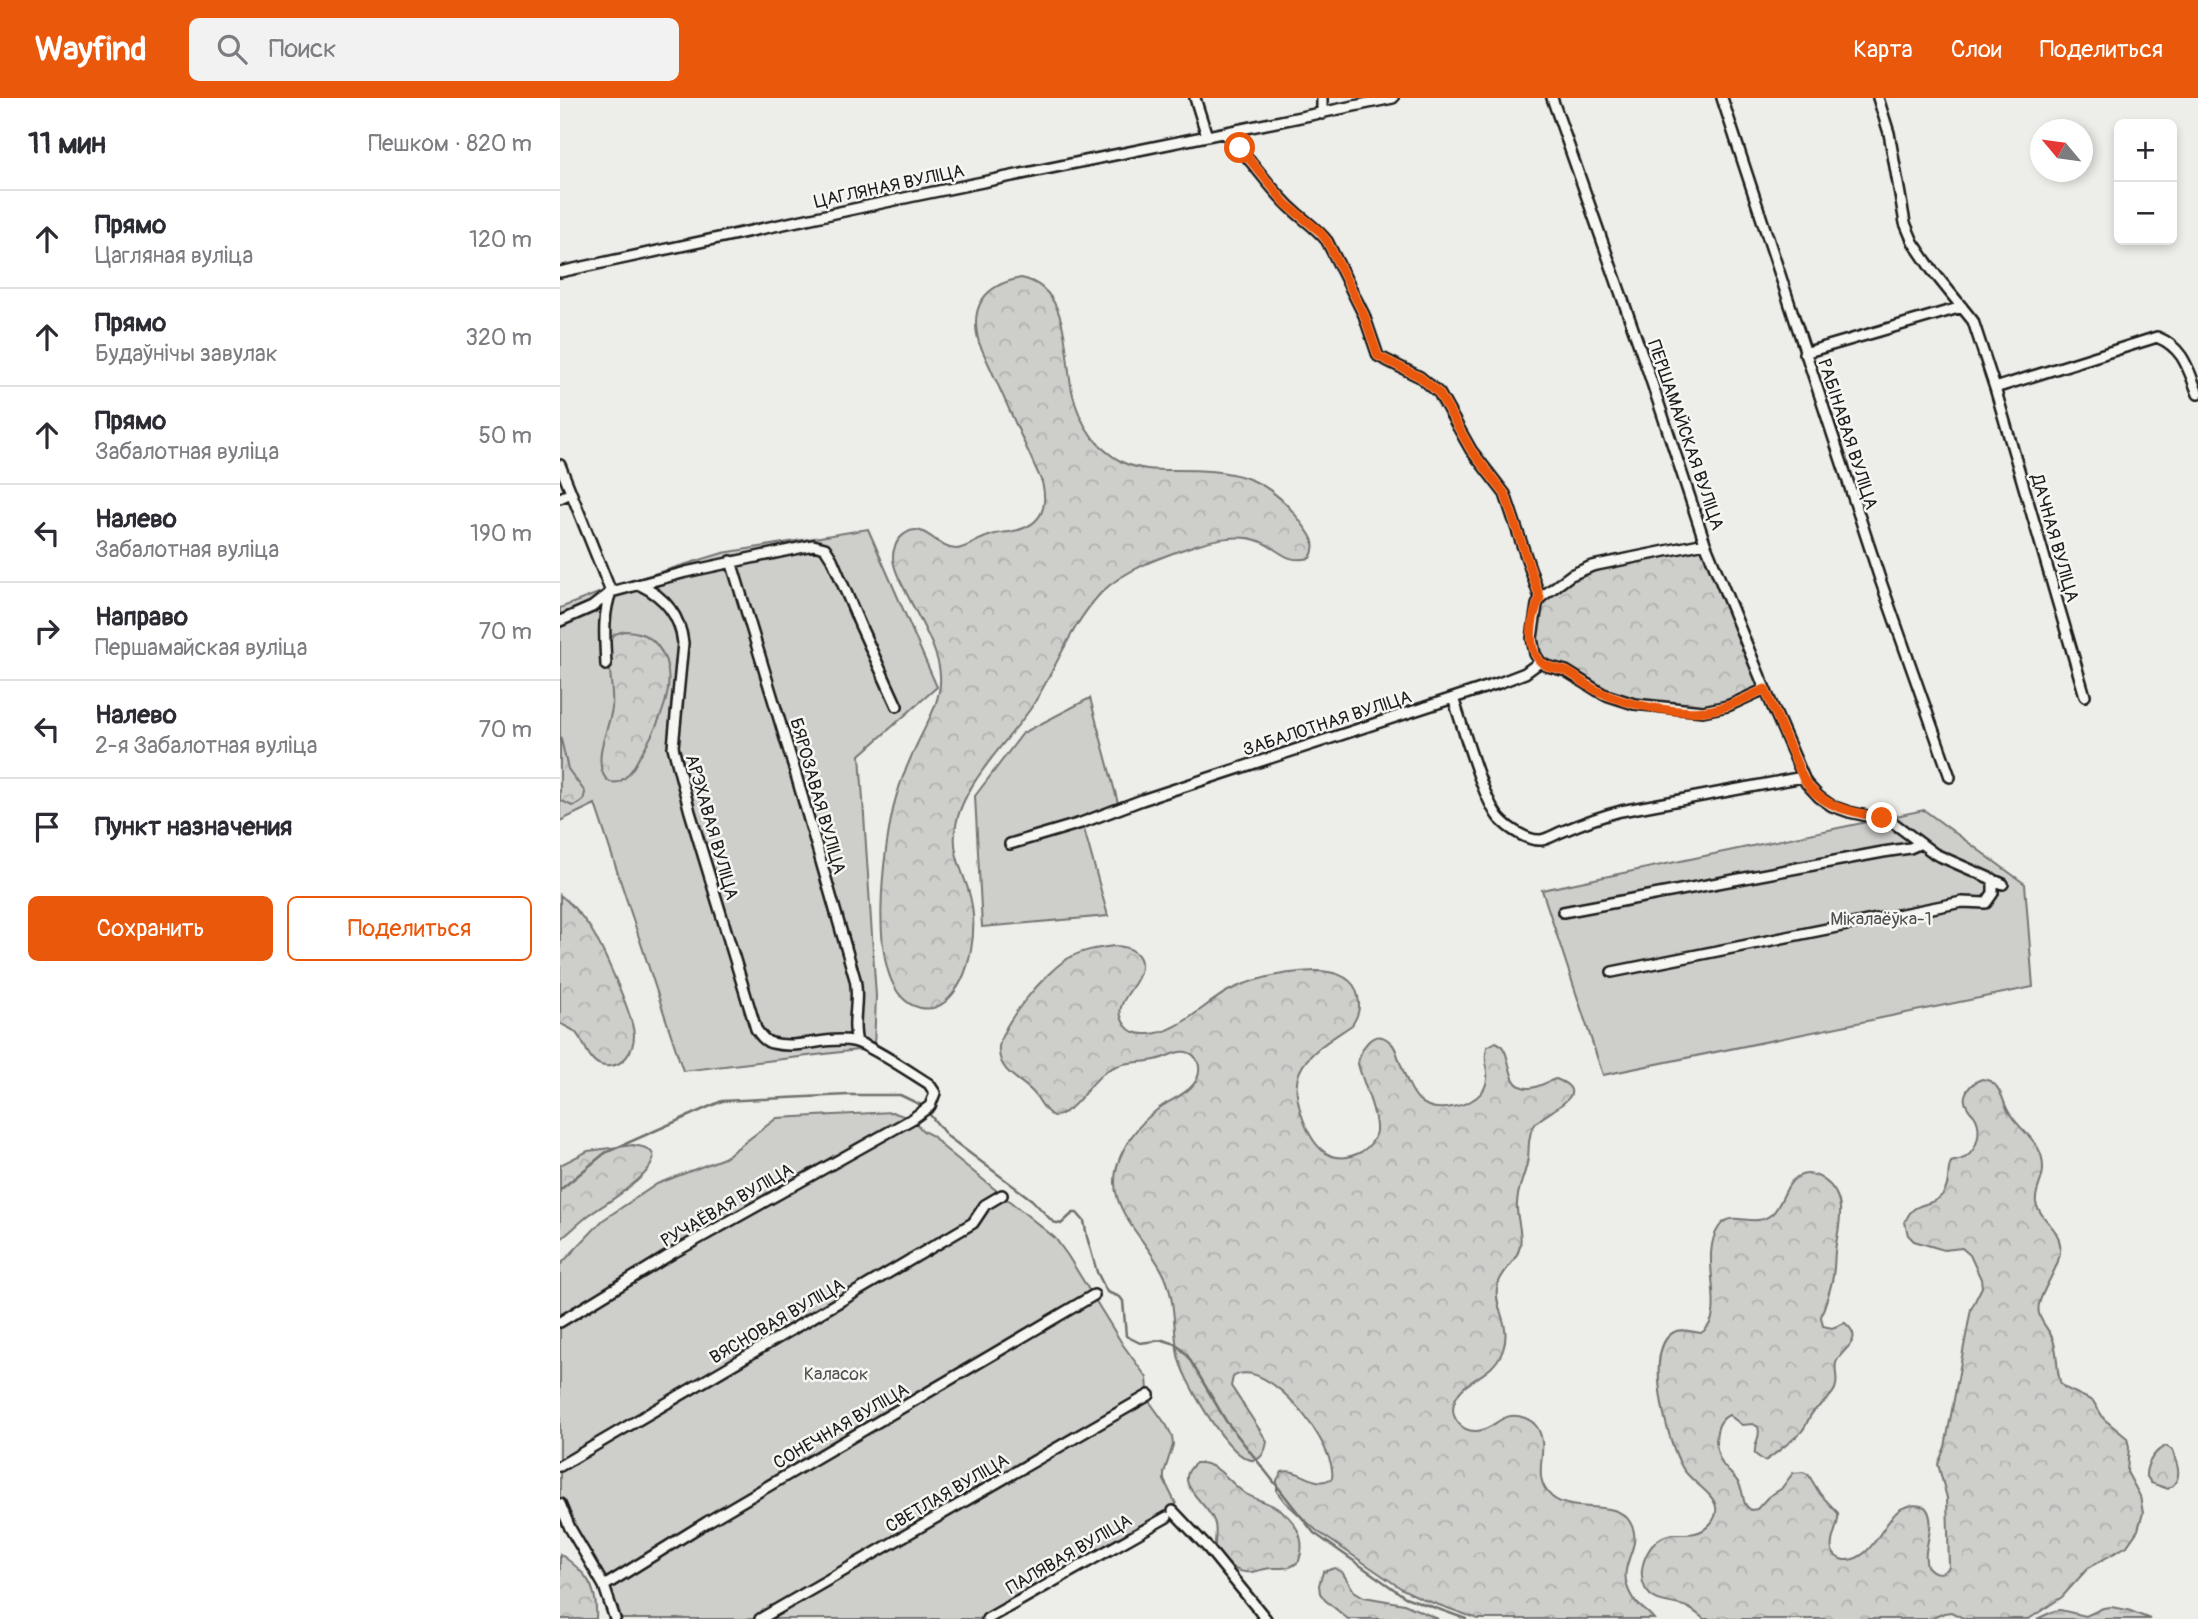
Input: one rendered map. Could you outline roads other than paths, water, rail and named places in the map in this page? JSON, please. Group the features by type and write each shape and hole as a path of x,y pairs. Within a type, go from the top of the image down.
{"street":[{"path":"1195,98 1207,136"},
{"path":"1322,98 1322,114"},
{"name":"ЦАГЛЯНАЯ ВУЛІЦА","path":"560,272 1393,98"},
{"name":"ПЕРШАМАЙСКАЯ ВУЛІЦА","path":"1552,98 1705,543 1803,778"},
{"name":"РАБІНАВАЯ ВУЛІЦА","path":"1722,98 1804,353 1950,777"},
{"name":"ДАЧНАЯ ВУЛІЦА","path":"1878,98 1889,133 1905,223 1913,242 1973,321 2085,696"},
{"path":"1224,133 1240,148 1286,204 1319,231 1338,262 1364,315 1378,356 1420,377 1439,393 1471,450 1505,494 1540,598 1532,638 1535,654 1540,662 1566,671 1612,698 1673,709 1703,711 1728,706 1765,689"},
{"path":"1804,353 1962,307"},
{"path":"1995,388 2157,337 2178,350 2198,394"},
{"path":"560,465 611,592 604,624 606,665"},
{"path":"560,498 571,493"},
{"path":"1540,598 1571,575 1592,566 1705,543"},
{"path":"560,621 603,601 611,592 731,561 813,545 825,548 897,706"},
{"name":"БЯРОЗАВАЯ ВУЛІЦА","path":"731,561 855,979 857,1042"},
{"name":"АРЭХАВАЯ ВУЛІЦА","path":"640,585 666,602 682,633 677,711 672,737 675,756 754,1022 761,1035 772,1043 828,1040 857,1042"},
{"name":"ЗАБАЛОТНАЯ ВУЛІЦА","path":"1010,844 1081,823 1121,807 1518,676 1540,662"},
{"path":"1453,698 1486,793 1499,817 1534,840 1545,839 1598,817 1621,811 1803,778 1814,792 1832,806 1891,821 1919,844 1944,859 2003,884"},
{"path":"1563,912 1907,849 1919,844"},
{"path":"1612,972 1962,902 1986,903 1993,893 1993,879"},
{"name":"РУЧАЁВАЯ ВУЛІЦА","path":"560,1322 673,1253 927,1109 934,1093 929,1084 857,1042"},
{"name":"ВЯСНОВАЯ ВУЛІЦА","path":"560,1466 973,1223 988,1202 1002,1195"},
{"name":"СОНЕЧНАЯ ВУЛІЦА","path":"604,1586 707,1522 1094,1295"},
{"name":"СВЕТЛАЯ ВУЛІЦА","path":"760,1619 1149,1395"},
{"path":"560,1504 570,1528 604,1586 615,1619"},
{"name":"ПАЛЯВАЯ ВУЛІЦА","path":"987,1619 1170,1514 1208,1548 1266,1619"}],"waterway":[{"path":"560,1190 605,1153 722,1101 900,1095 923,1106 947,1136 1032,1200 1053,1222 1061,1224 1073,1213 1077,1213 1084,1221 1097,1272 1107,1292 1123,1301 1126,1336 1140,1343 1163,1340 1176,1344 1187,1355 1226,1421 1314,1533 1405,1597 1466,1619"}],"park label":[{"name":"Мікалаёўка-1","path":"1881,919"},
{"name":"Каласок","path":"836,1374"}]}
